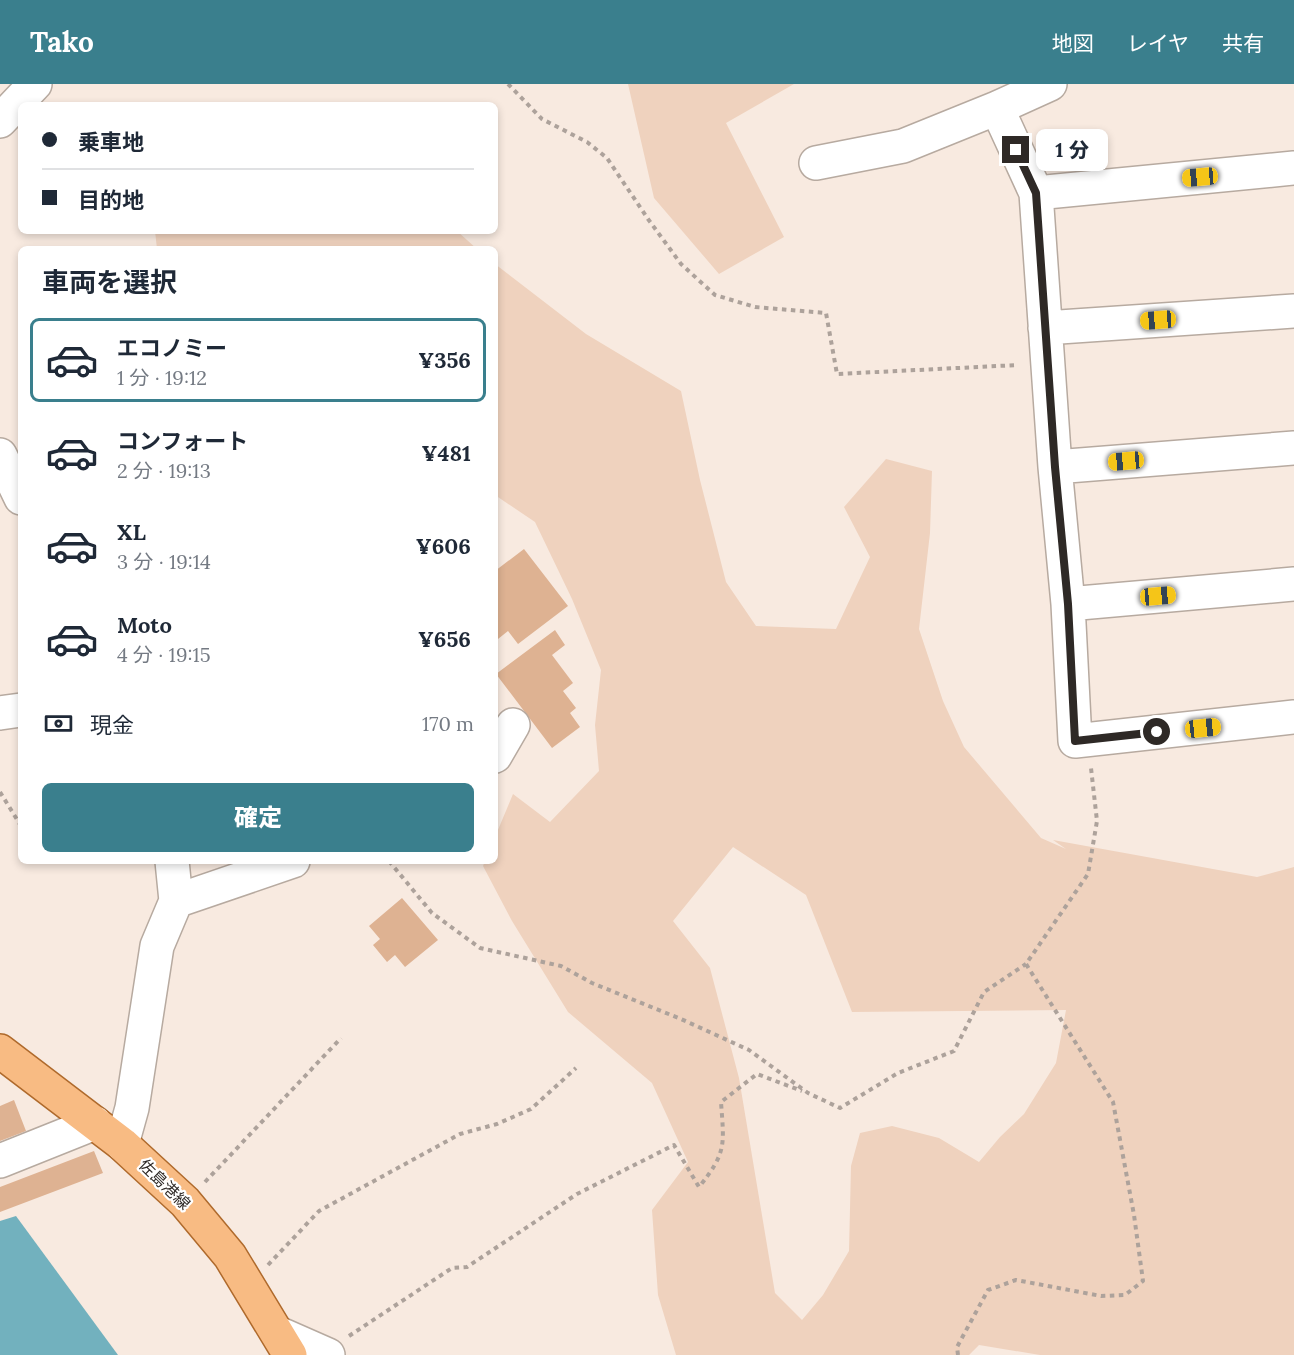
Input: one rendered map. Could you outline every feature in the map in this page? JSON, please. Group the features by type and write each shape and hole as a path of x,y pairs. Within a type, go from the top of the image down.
{"main road":[{"name":"佐島港線","path":"0,1051 122,1144 185,1202 230,1256 284,1344"}],"street":[{"path":"18,102 35,84"},
{"path":"816,163 903,146 1050,84"},
{"path":"0,122 18,102"},
{"path":"996,108 1036,193 1055,467 1068,604 1075,741 1294,717"},
{"path":"1036,193 1294,168"},
{"path":"1045,328 1294,311"},
{"path":"1055,467 1294,448"},
{"path":"0,455 18,492"},
{"path":"1068,604 1294,584"},
{"path":"0,713 18,710"},
{"path":"498,751 513,725"},
{"path":"122,1144 132,1108 157,946 176,901 172,864"},
{"path":"176,901 284,864"},
{"path":"0,1161 95,1123"},
{"path":"284,1344 326,1354"}],"path":[{"path":"508,84 542,119 587,142 607,158 681,264 715,295 755,307 826,313 837,374 1048,364"},
{"path":"326,1354 452,1268 467,1267 578,1194 674,1145 699,1187 716,1166 724,1143 721,1102 758,1074 840,1108 898,1073 954,1051 984,992 1026,964 1088,874 1097,821 1088,740"},
{"path":"0,792 18,821"},
{"path":"391,864 432,913 480,948 561,966 592,983 681,1019 749,1050 808,1093"},
{"path":"958,1355 957,1347 988,1290 1016,1280 1101,1296 1125,1295 1143,1281 1134,1215 1113,1102 1026,964"},
{"path":"185,1202 341,1038"},
{"path":"248,1285 319,1211 460,1134 496,1124 531,1109 576,1068"}],"shaded area":[{"path":"628,84 794,84 726,123 784,237 719,274 654,198"},
{"path":"155,234 460,234 474,246 157,246"},
{"path":"498,266 586,334 681,391 700,480 726,582 756,626 836,629 870,557 844,507 886,459 932,471 930,533 919,629 943,701 964,747 1041,838 1066,849 1053,840 1257,877 1294,867 1294,1355 1040,1355 979,1345 969,1355 676,1355 658,1295 652,1210 688,1162 652,1083 568,1012 512,921 483,866 484,864 498,864 498,830 513,794 550,822 599,771 595,725 601,670 572,599 535,522 498,497","holes":["733,847 806,895 852,1012 1066,1010 1056,1063 1024,1114 979,1162 939,1138 892,1126 860,1133 851,1166 849,1251 823,1295 802,1320 775,1293 739,1078 710,968 673,921"]}],"water":[{"path":"16,1216 118,1355 0,1355 0,1221"}],"building":[{"path":"524,549 568,606 518,644 508,631 498,639 498,569"},
{"path":"555,630 565,645 552,655 573,683 563,691 576,708 570,713 580,727 552,748 498,677 498,673"},
{"path":"402,898 438,940 405,967 395,955 387,962 373,945 380,939 369,926"},
{"path":"14,1100 26,1131 0,1141 0,1106"},
{"path":"94,1151 103,1173 0,1212 0,1187"}],"route":[{"path":"1016,150 1036,193 1055,467 1068,604 1075,741 1157,732"}]}
